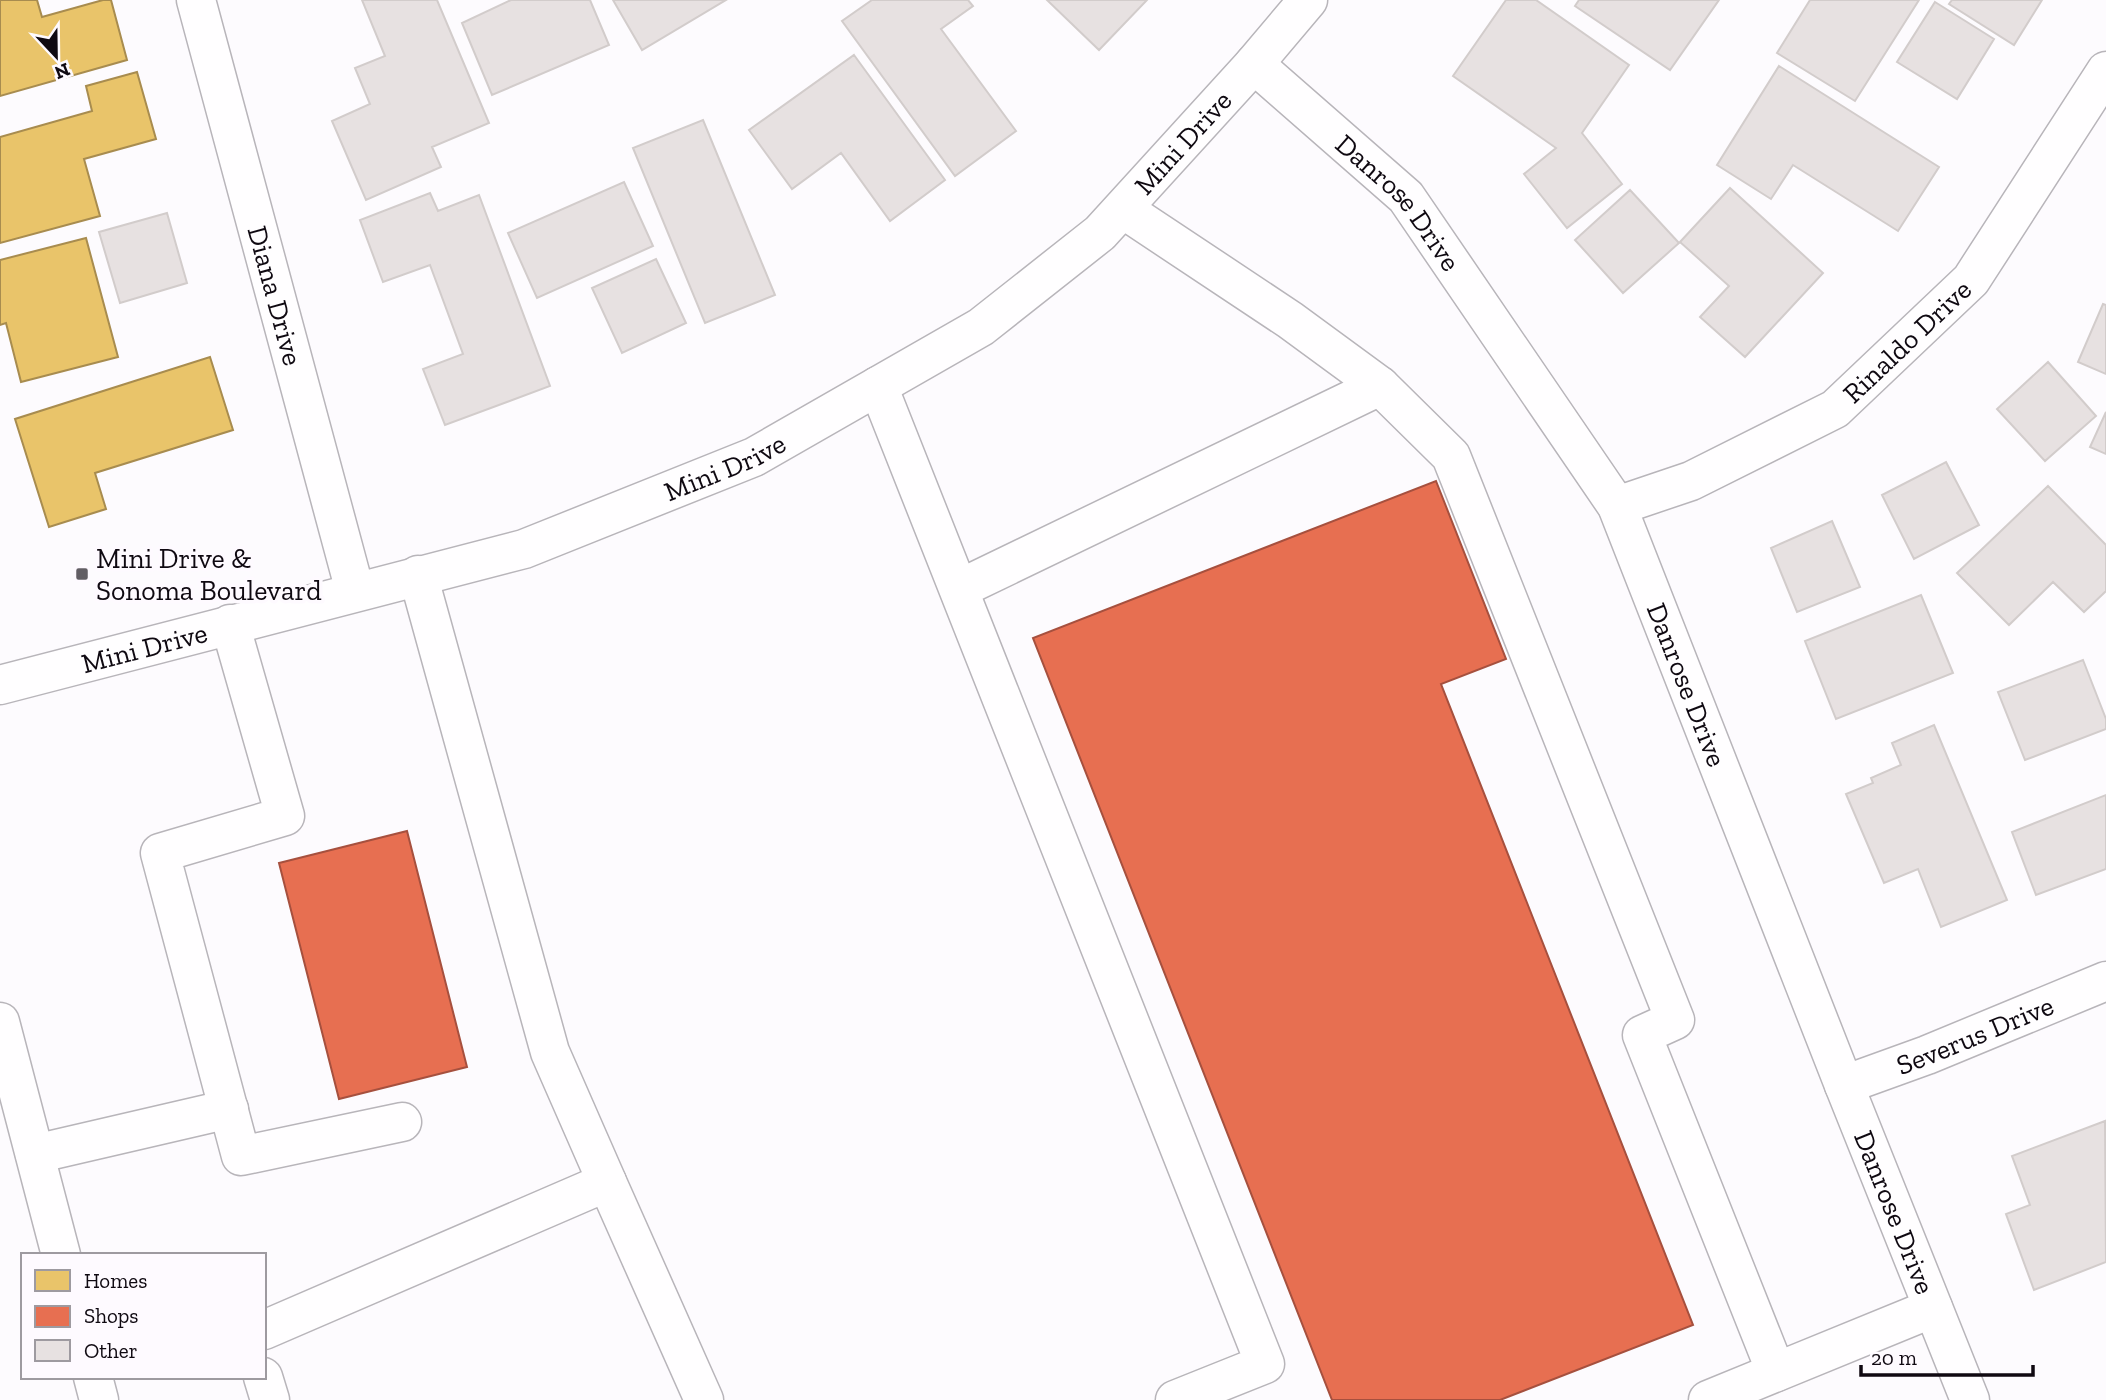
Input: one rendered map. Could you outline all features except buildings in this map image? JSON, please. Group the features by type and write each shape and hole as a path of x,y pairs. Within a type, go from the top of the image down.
{"main road":[{"name":"Diana Drive","path":"196,0 355,591"},
{"name":"Mini Drive","path":"0,685 524,549 754,457 981,327 1100,233 1254,64 1308,0"},
{"name":"Danrose Drive","path":"1254,64 1406,197 1617,506 1970,1400"},
{"name":"Rinaldo Drive","path":"1617,506 1691,481 1835,409 1971,280 2100,94"},
{"path":"1123,209 1290,320 1380,386 1451,456 1675,1020 1642,1035 1776,1372"},
{"path":"878,386 1265,1364 1175,1400"},
{"path":"959,589 1380,386"},
{"path":"418,575 551,1052 704,1400"},
{"path":"230,624 285,816 160,853 241,1156 402,1122"},
{"name":"Severus Drive","path":"1844,1085 1927,1055 2106,981"},
{"path":"0,1022 60,1253"},
{"path":"35,1154 229,1109"},
{"path":"266,1329 607,1182"},
{"path":"1708,1400 1933,1308"},
{"path":"94,1379 99,1400"},
{"path":"264,1379 270,1400"}],"place":[{"name":"Mini Drive & Sonoma Boulevard","path":"82,574"}]}
